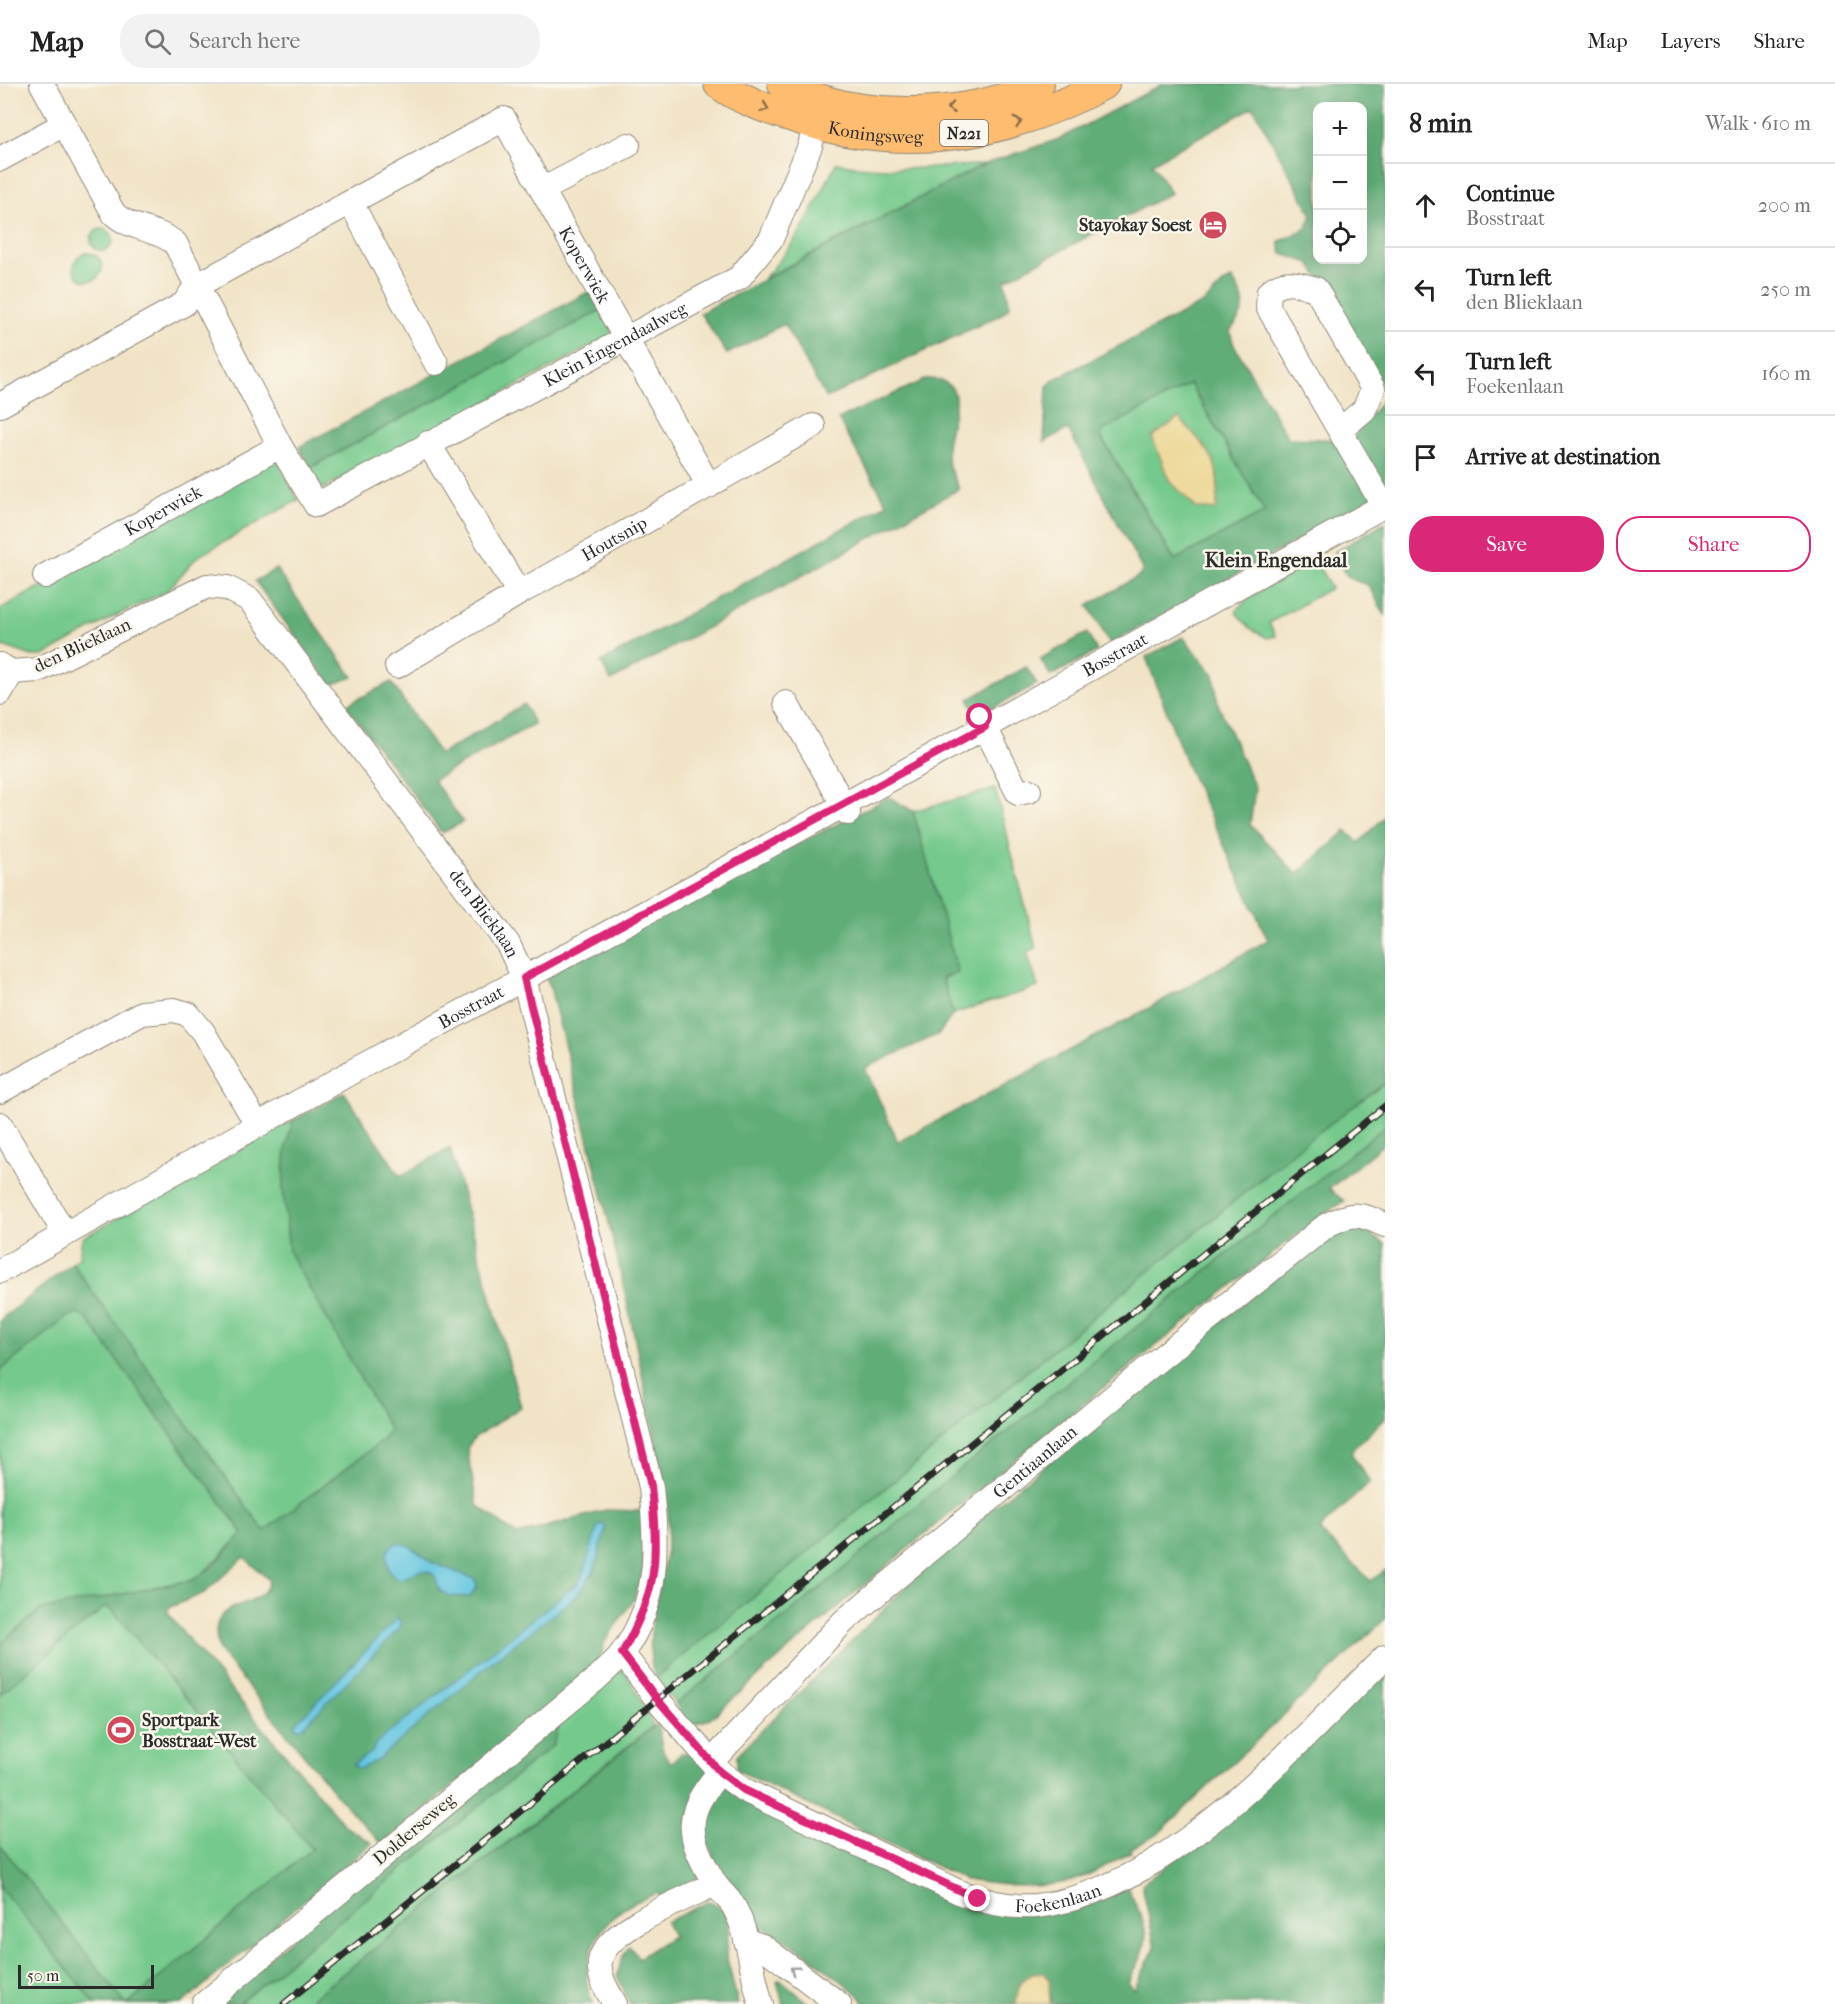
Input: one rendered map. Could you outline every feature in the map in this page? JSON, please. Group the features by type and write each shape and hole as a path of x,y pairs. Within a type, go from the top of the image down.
{"main road":[{"name":"Koningsweg","path":"719,84 761,107 819,113 902,113 957,108 1000,98 1039,84"},
{"name":"Koningsweg","path":"783,84 819,113 874,136 937,137 969,133 1033,117 1063,106 1104,84"}],"street":[{"path":"42,84 114,214 125,224 164,234 174,243 280,446"},
{"name":"Klein Engendaalweg","path":"280,446 316,505 739,278 771,239 810,146 819,113"},
{"name":"Koperwiek","path":"0,405 184,304 195,286 504,119 627,339"},
{"path":"0,159 64,124"},
{"path":"542,190 628,145"},
{"path":"351,203 436,363"},
{"path":"1340,430 1364,410 1372,389 1316,289 1290,282 1279,284 1269,292 1268,307 1384,506"},
{"path":"627,339 710,486"},
{"name":"Houtsnip","path":"396,666 813,426"},
{"path":"428,444 519,594"},
{"name":"Koperwiek","path":"45,576 280,446"},
{"name":"Bosstraat","path":"0,1271 524,978 846,809 983,722 1384,506"},
{"name":"den Blieklaan","path":"4,676 38,670 207,586 227,588 250,600 508,944 524,978 651,1486 657,1546 651,1593 638,1625 622,1653"},
{"path":"786,703 846,809"},
{"path":"983,722 1018,793 1029,791"},
{"path":"0,1091 142,1013 174,1010 188,1014 203,1032 258,1126"},
{"path":"0,1124 65,1234"},
{"name":"Gentiaanlaan","path":"761,2004 753,1979 746,1941 734,1906 715,1884 692,1838 694,1812 716,1766 844,1621 1143,1372 1327,1225 1347,1215 1360,1214 1385,1225"},
{"name":"Foekenlaan","path":"622,1653 657,1699 716,1766 744,1790 961,1893 978,1899 1019,1906 1059,1902 1112,1882 1198,1834 1274,1766 1385,1657"},
{"name":"Dolderseweg","path":"204,2004 596,1679 622,1653"},
{"path":"615,2004 604,1986 599,1964 602,1950 631,1926 715,1884"},
{"path":"746,1941 762,1946 839,2004"}],"green space":[{"path":"1163,84 1385,84 1385,390 1310,263 1282,254 1279,242 1307,228 1312,215 1253,107 1152,163 1171,193 1005,280 1010,307 1000,315 826,398 784,324 727,354 700,313 985,164 1059,139"},
{"path":"836,163 873,168 929,168 985,164 763,279 796,238 813,210"},
{"path":"102,229 110,232 113,240 110,248 102,251 94,248 91,240 94,232"},
{"path":"88,253 98,257 102,267 98,277 88,281 78,277 74,267 78,257"},
{"path":"1232,279 1243,300 1240,317 1230,331 1233,343 1288,438 1351,440 1385,397 1385,492 1110,644 1088,605 1141,575 1142,569 1068,429 1044,442 1047,386 1055,379 1205,302 1225,282","holes":["1190,384 1265,512 1174,560 1101,437 1102,431"]},
{"path":"590,291 601,310 310,468 299,447"},
{"path":"601,310 614,334 322,489 310,468"},
{"path":"927,379 943,381 951,387 955,397 947,458 959,489 611,681 601,662 887,504 838,419"},
{"path":"1190,383 1265,512 1175,560 1101,437 1102,431"},
{"path":"276,458 298,500 197,557 167,591 111,618 43,656 32,656 0,645 0,609"},
{"path":"1385,522 1385,615 1368,585 1346,574 1334,552"},
{"path":"1316,562 1331,588 1269,623 1276,636 1267,638 1250,628 1236,613 1248,599"},
{"path":"276,569 353,677 331,685 255,581"},
{"path":"1087,633 1097,651 1051,676 1040,659"},
{"path":"1183,637 1214,675 1218,704 1255,788 1250,825 1297,874 1346,831 1359,843 1385,816 1385,1083 1308,1140 655,1678 651,1659 651,1639 666,1555 668,1513 666,1496 611,1230 549,983 544,975 889,797 913,811 958,973 942,978 953,1014 939,1034 865,1068 898,1142 1149,1008 1268,940 1188,768 1146,657"},
{"path":"1026,667 1037,684 978,716 969,699"},
{"path":"391,682 440,755 524,704 534,724 433,780 463,822 442,833 346,705"},
{"path":"995,789 1036,948 1027,952 1038,987 953,1014 942,978 957,973 913,811"},
{"path":"1385,1083 1385,1126 929,1495 833,1578 676,1704 655,1678 1308,1140"},
{"path":"344,1092 400,1176 450,1148 521,1407 475,1437 467,1448 477,1505 517,1535 606,1510 644,1511 645,1563 634,1599 605,1641 601,1656 574,1687 382,1844 339,1798 220,1652 216,1633 219,1621 226,1612 257,1597 265,1590 269,1580 244,1557 204,1593 170,1607 167,1610 175,1623 346,1827 372,1843 182,2004 128,2004 312,1849 114,1612 106,1606 0,1694 0,1644 40,1610 193,1580 213,1566 243,1533 87,1319 78,1313 66,1318 0,1371 0,1320 72,1263 264,1531 383,1440 390,1430 289,1252 283,1187 286,1150 293,1120"},
{"path":"293,1120 286,1150 283,1187 289,1252 390,1430 383,1440 264,1531 72,1263 79,1257 82,1238"},
{"path":"1385,1126 1385,1143 1329,1189 1344,1201 1318,1218 1240,1279 934,1526 710,1719 688,1726 676,1704 833,1578 929,1495"},
{"path":"1348,1228 1366,1232 1385,1244 1385,1418 1354,1448 1352,1455 1370,1482 1319,1530 1371,1581 1385,1570 1385,1619 1157,1835 1129,1849 1131,1852 1103,1867 1071,1881 1026,1886 965,1880 737,1770 737,1755 951,1542 1333,1230"},
{"name":"Sportpark Bosstraat-West","path":"79,1283 243,1534 193,1580 154,1587 140,1602 345,1859 170,2004 0,2004 0,1338"},
{"path":"614,1668 623,1669 634,1686 653,1726 305,2004 238,2004 553,1745 559,1726"},
{"path":"1385,1672 1385,2004 1050,2004 1051,1996 1043,1973 1019,1984 1016,2004 865,2004 859,1995 803,1951 758,1924 745,1913 720,1874 702,1828 707,1797 725,1786 969,1904 1126,1884 1145,1933 1142,1954 1128,1983 1134,1990 1155,1947 1142,1884 1174,1860"},
{"path":"657,1724 663,1751 670,1763 683,1753 694,1753 708,1767 699,1881 664,1904 658,1893 635,1902 607,1924 598,1936 588,1963 589,1991 594,2004 305,2004"},
{"path":"559,1726 553,1745 238,2004 214,2004 486,1775"},
{"path":"0,1845 126,2004 95,2004 0,1887"},
{"path":"709,1901 721,1907 729,1921 726,1954 738,2004 646,2004 644,2002 630,2004 617,1976 622,1958 629,1946 639,1958 673,1936 666,1922"},
{"path":"780,1979 809,2004 783,2004 777,1981"}],"sand":[{"path":"1179,418 1207,449 1212,458 1218,479 1216,510 1196,508 1169,480 1152,437"},
{"path":"1036,1973 1043,1973 1049,1980 1050,2004 1016,2004 1020,1984"}],"water":[{"path":"601,1523 606,1528 594,1571 576,1597 494,1660 377,1760 360,1769 353,1764 372,1752 376,1743 578,1583 583,1575 597,1528"},
{"path":"398,1543 408,1545 433,1563 475,1579 477,1586 470,1597 450,1596 439,1590 435,1576 430,1572 420,1571 398,1579 394,1576 387,1564 387,1554 392,1545"},
{"path":"397,1618 401,1622 400,1628 302,1728 296,1728 296,1723"}],"railway":[{"path":"284,2004 1385,1106"}],"place":[{"name":"Stayokay Soest","path":"1213,225"},
{"name":"Sportpark Bosstraat-West","path":"121,1730"}],"district":[{"name":"Klein Engendaal","path":"1276,560"}],"route":[{"path":"978,1899 744,1790 729,1780 657,1699 622,1653 638,1625 651,1593 657,1546 651,1486 524,978 985,727 980,717"}]}
